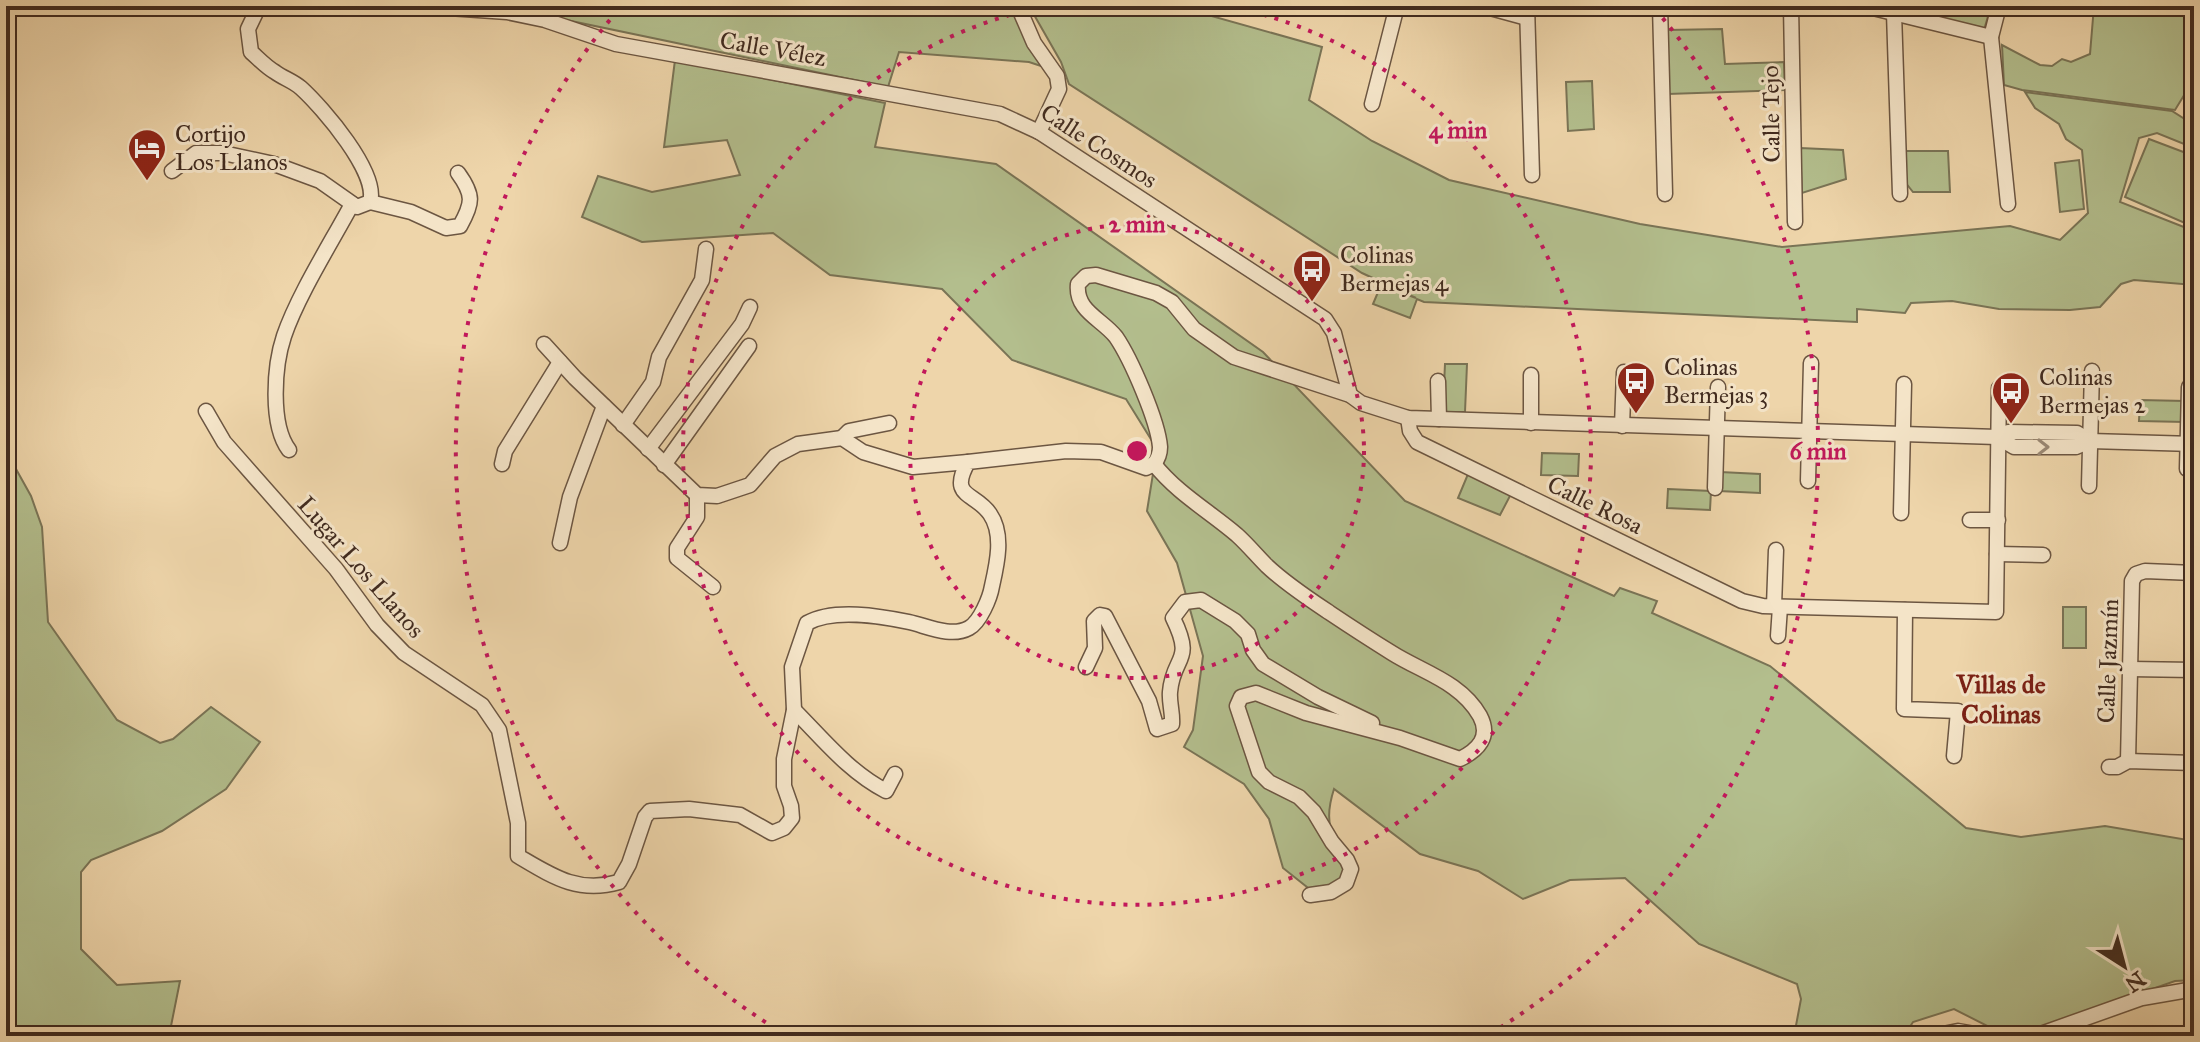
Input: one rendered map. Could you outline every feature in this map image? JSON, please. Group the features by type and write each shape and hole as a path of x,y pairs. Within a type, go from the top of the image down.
{"street":[{"path":"259,6 248,29 251,52 274,72 298,85 324,110 364,170 373,192 370,202"},
{"name":"Calle Vélez","path":"420,6 507,12 545,20 616,44 836,82"},
{"path":"1018,6 1034,43 1057,76 1059,89 1039,132"},
{"path":"1372,104 1397,6"},
{"path":"1483,6 1527,12 1532,175"},
{"path":"1660,6 1665,194"},
{"name":"Calle Tejo","path":"1791,6 1795,222"},
{"path":"1865,6 1991,37"},
{"path":"1999,6 1991,37 2008,204"},
{"path":"1894,13 1900,194"},
{"name":"Calle Cosmos","path":"836,82 1000,114 1039,132 1325,319 1334,333 1350,395"},
{"path":"172,171 196,153 223,153 274,164 320,181 357,207 370,202 411,212 446,228 460,226 470,207 469,188 458,173"},
{"path":"289,450 280,438 275,393 283,338 352,204"},
{"path":"623,425 653,382 659,357 702,280 706,249"},
{"path":"842,438 863,452 913,467 1066,451 1101,452 1146,468 1154,464 1159,458 1160,447 1133,370 1117,339 1086,310 1078,295 1078,284 1086,276 1096,275 1156,293 1172,302 1202,337 1234,357 1350,395 1361,403 1408,418 1997,437 2014,447 2076,447 2090,441 2191,444"},
{"path":"648,449 742,324 750,307"},
{"path":"544,344 697,495 717,496 750,485 775,456 798,444 842,438 849,431 889,423"},
{"path":"664,465 749,346"},
{"path":"502,464 505,451 560,362"},
{"path":"1808,481 1811,363"},
{"path":"2089,486 2092,371"},
{"path":"1622,426 1624,372"},
{"path":"1531,375 1531,423"},
{"path":"1438,381 1439,419"},
{"path":"1901,513 1904,384"},
{"path":"1715,488 1718,387"},
{"path":"2187,469 2191,444 2189,387"},
{"path":"1999,388 1997,554 2043,555"},
{"path":"560,543 570,497 604,406"},
{"name":"Lugar Los Llanos","path":"206,411 224,442 336,569 385,633 404,653 482,705 487,712 499,730 518,823 518,856 554,877 586,887 604,887 619,882 650,811 689,809 740,815 772,833 784,828 792,818 784,786 784,759 794,710 792,667 807,623 818,617 876,618 908,622 943,632 967,630 975,622 992,591 998,556 997,533 990,513 962,489 960,476 968,462"},
{"name":"Calle Rosa","path":"1408,418 1410,431 1417,442 1742,601 1777,606 1996,612 1997,554"},
{"path":"1154,464 1169,483 1238,536 1296,589 1394,655 1442,679 1462,695 1479,716 1483,727 1482,742 1475,751 1460,759 1400,738 1306,713 1256,693 1241,697 1237,706 1259,772 1269,782 1299,797 1314,812 1351,869 1346,883 1331,892 1310,895"},
{"path":"697,495 697,517 677,548 677,558 713,587"},
{"path":"1970,520 1998,520"},
{"path":"1776,550 1778,636"},
{"name":"Calle Jazmín","path":"2128,761 2132,581 2136,574 2145,571 2194,573"},
{"path":"1086,667 1095,648 1094,621 1100,615 1105,616 1149,701 1157,729 1172,724 1169,696 1185,650 1173,618 1185,602 1201,600 1235,621 1248,634 1253,650 1263,664 1318,697 1400,738"},
{"path":"1905,610 1904,709 1958,711 1954,756"},
{"path":"2130,669 2194,670"},
{"path":"794,710 848,765 872,784 886,791 895,774"},
{"path":"2109,767 2117,767 2128,761 2194,763"},
{"path":"2035,1036 2142,998 2194,989"},
{"path":"1933,1036 1958,1031 1986,1036"}],"green space":[{"path":"499,6 1015,6 1047,68 1029,62 899,52 888,87"},
{"path":"1029,6 1176,6 1322,47 1309,100 1372,141 1449,180 1640,224 1782,247 2010,226 2060,240 2088,213 2082,150 2066,139 2059,124 2035,108 2025,92 2172,111 2194,125 2194,148 2157,133 2139,138 2120,202 2194,231 2194,285 2134,280 2121,284 2100,307 2070,310 1999,309 1952,301 1911,303 1905,313 1857,309 1857,322 1424,302 1417,299 1410,318 1373,304 1381,285 1416,298 1362,273 1069,84 1061,62"},
{"path":"1892,6 1991,6 1984,30"},
{"path":"2094,6 2194,6 2194,79 2175,110 2004,85 2002,45 2040,65 2052,66 2062,59 2071,62 2090,54"},
{"path":"1722,29 1725,64 1784,62 1785,90 1668,94 1667,30"},
{"path":"675,60 885,103 875,147 996,164 1263,352 1405,501 1614,596 1620,588 1657,601 1652,613 1770,666 1966,828 2021,837 2105,826 2194,841 2194,980 2175,981 2050,1025 1999,1032 1954,1009 1913,1022 1904,1036 1794,1036 1801,999 1797,984 1699,944 1625,878 1570,880 1523,899 1478,871 1420,854 1334,789 1329,822 1353,867 1341,892 1312,891 1283,868 1269,819 1244,784 1184,747 1193,730 1203,656 1177,563 1147,511 1157,449 1126,399 1012,360 942,289 830,275 773,233 642,242 582,217 598,176 652,192 740,175 727,140 664,147"},
{"path":"1592,81 1594,129 1568,131 1566,82"},
{"path":"2149,139 2194,156 2194,227 2125,197"},
{"path":"1800,148 1843,150 1846,179 1802,193"},
{"path":"1904,151 1948,151 1950,192 1913,192 1905,182"},
{"path":"2079,160 2084,209 2060,212 2055,163"},
{"path":"1445,364 1467,364 1465,412 1446,412 1443,408"},
{"path":"2140,400 2185,401 2185,422 2139,421"},
{"path":"6,451 31,496 42,527 48,622 117,720 160,743 173,739 211,707 260,742 226,789 162,831 91,860 81,872 81,949 117,985 180,981 169,1036 6,1036"},
{"path":"1542,453 1579,454 1578,476 1541,475"},
{"path":"1720,472 1760,474 1760,493 1719,491"},
{"path":"1468,474 1511,494 1500,515 1458,498"},
{"path":"1668,489 1711,491 1710,510 1667,508"},
{"path":"2063,607 2086,607 2086,648 2063,648"}],"waterway":[{"path":"2171,1036 2194,1020"}],"place":[{"name":"Cortijo Los Llanos","path":"147,182"},
{"name":"Colinas Bermejas 4","path":"1312,303"},
{"name":"Colinas Bermejas 3","path":"1636,415"},
{"name":"Colinas Bermejas 2","path":"2011,425"}],"district":[{"name":"Villas de Colinas","path":"2001,699"}]}
